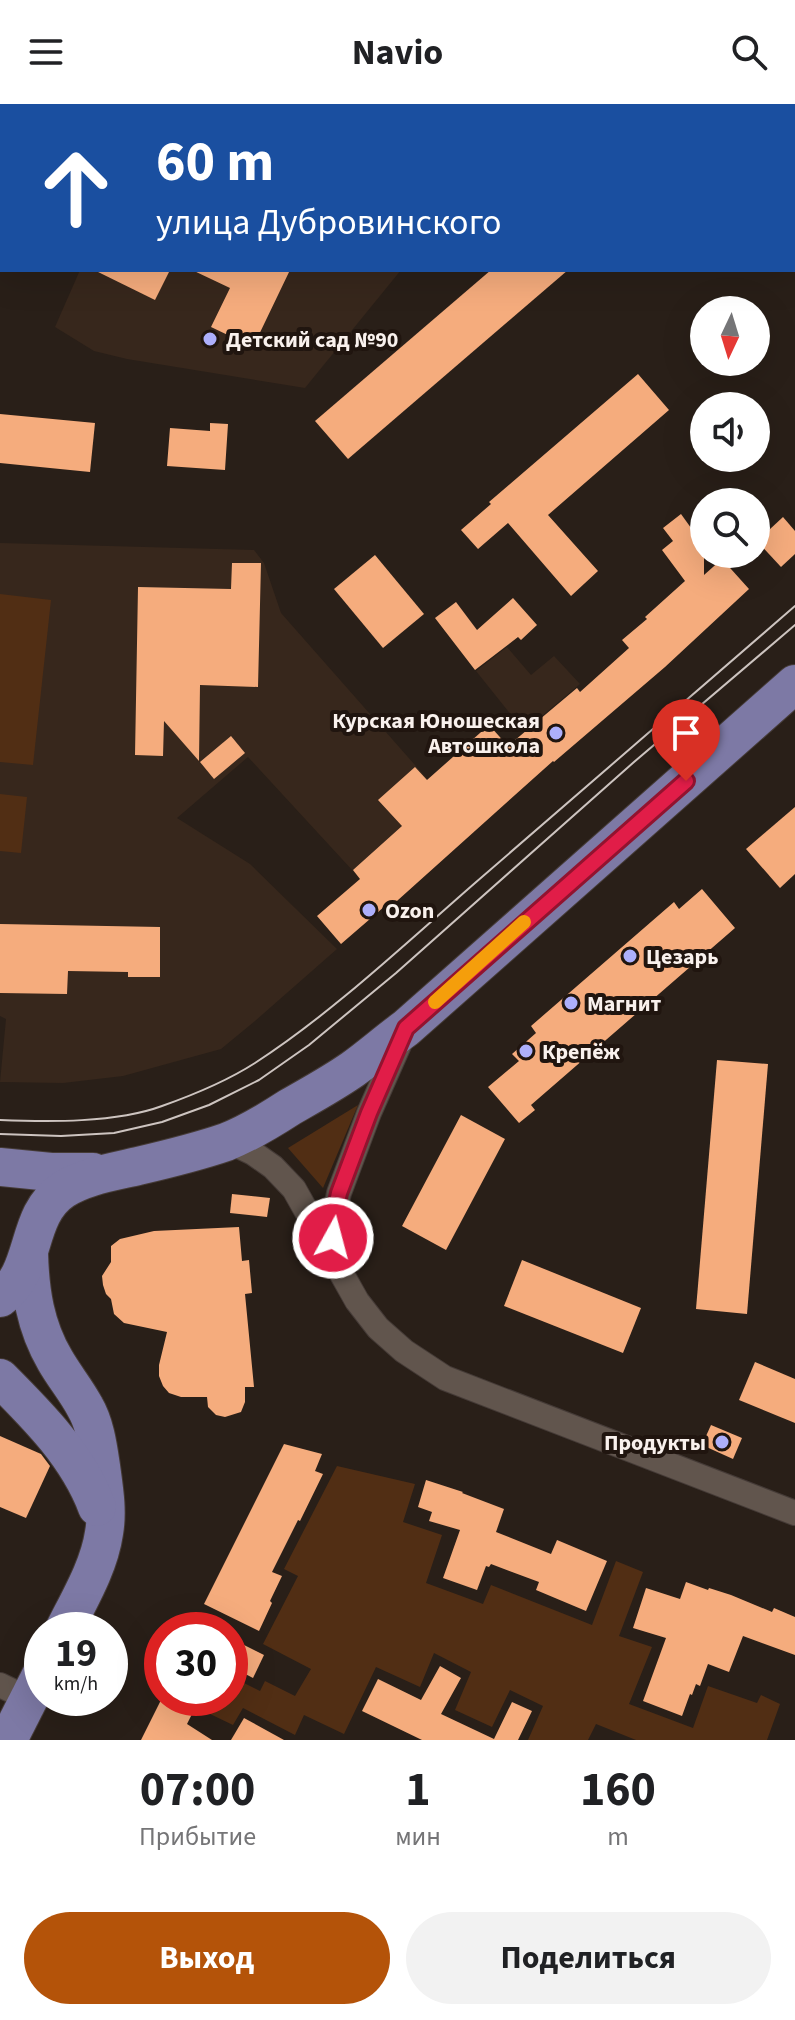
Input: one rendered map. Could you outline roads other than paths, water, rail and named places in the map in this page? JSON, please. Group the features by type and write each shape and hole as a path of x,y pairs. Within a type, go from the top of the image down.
{"main road":[{"path":"0,1298 19,1280 41,1217 61,1191 93,1176 186,1155 228,1141 254,1130 351,1070 406,1028 795,684"},
{"path":"0,1167 51,1172 116,1171"},
{"path":"29,1253 30,1285 40,1330 55,1361 86,1408 99,1449 106,1502 102,1545 72,1612"},
{"path":"0,1378 71,1456 92,1493 102,1523 102,1545"},
{"path":"8,1740 24,1686"}],"street":[{"path":"339,1271 333,1238 339,1193 406,1028"},
{"path":"228,1141 273,1167 294,1189 357,1301 378,1328 404,1351 445,1378 795,1513"}],"tram line":[{"path":"0,1120 82,1120 144,1112 210,1087 255,1063 368,977 795,606"},
{"path":"0,1134 61,1136 114,1133 162,1122 209,1105 259,1080 309,1045 396,973 634,762 795,625"}],"place":[{"name":"Детский сад №90","path":"210,339"},
{"name":"Курская Юношеская Автошкола","path":"556,733"},
{"name":"Ozon","path":"369,910"},
{"name":"Цезарь","path":"630,956"},
{"name":"Магнит","path":"571,1003"},
{"name":"Крепёж","path":"526,1051"},
{"name":"Продукты","path":"722,1442"}]}
